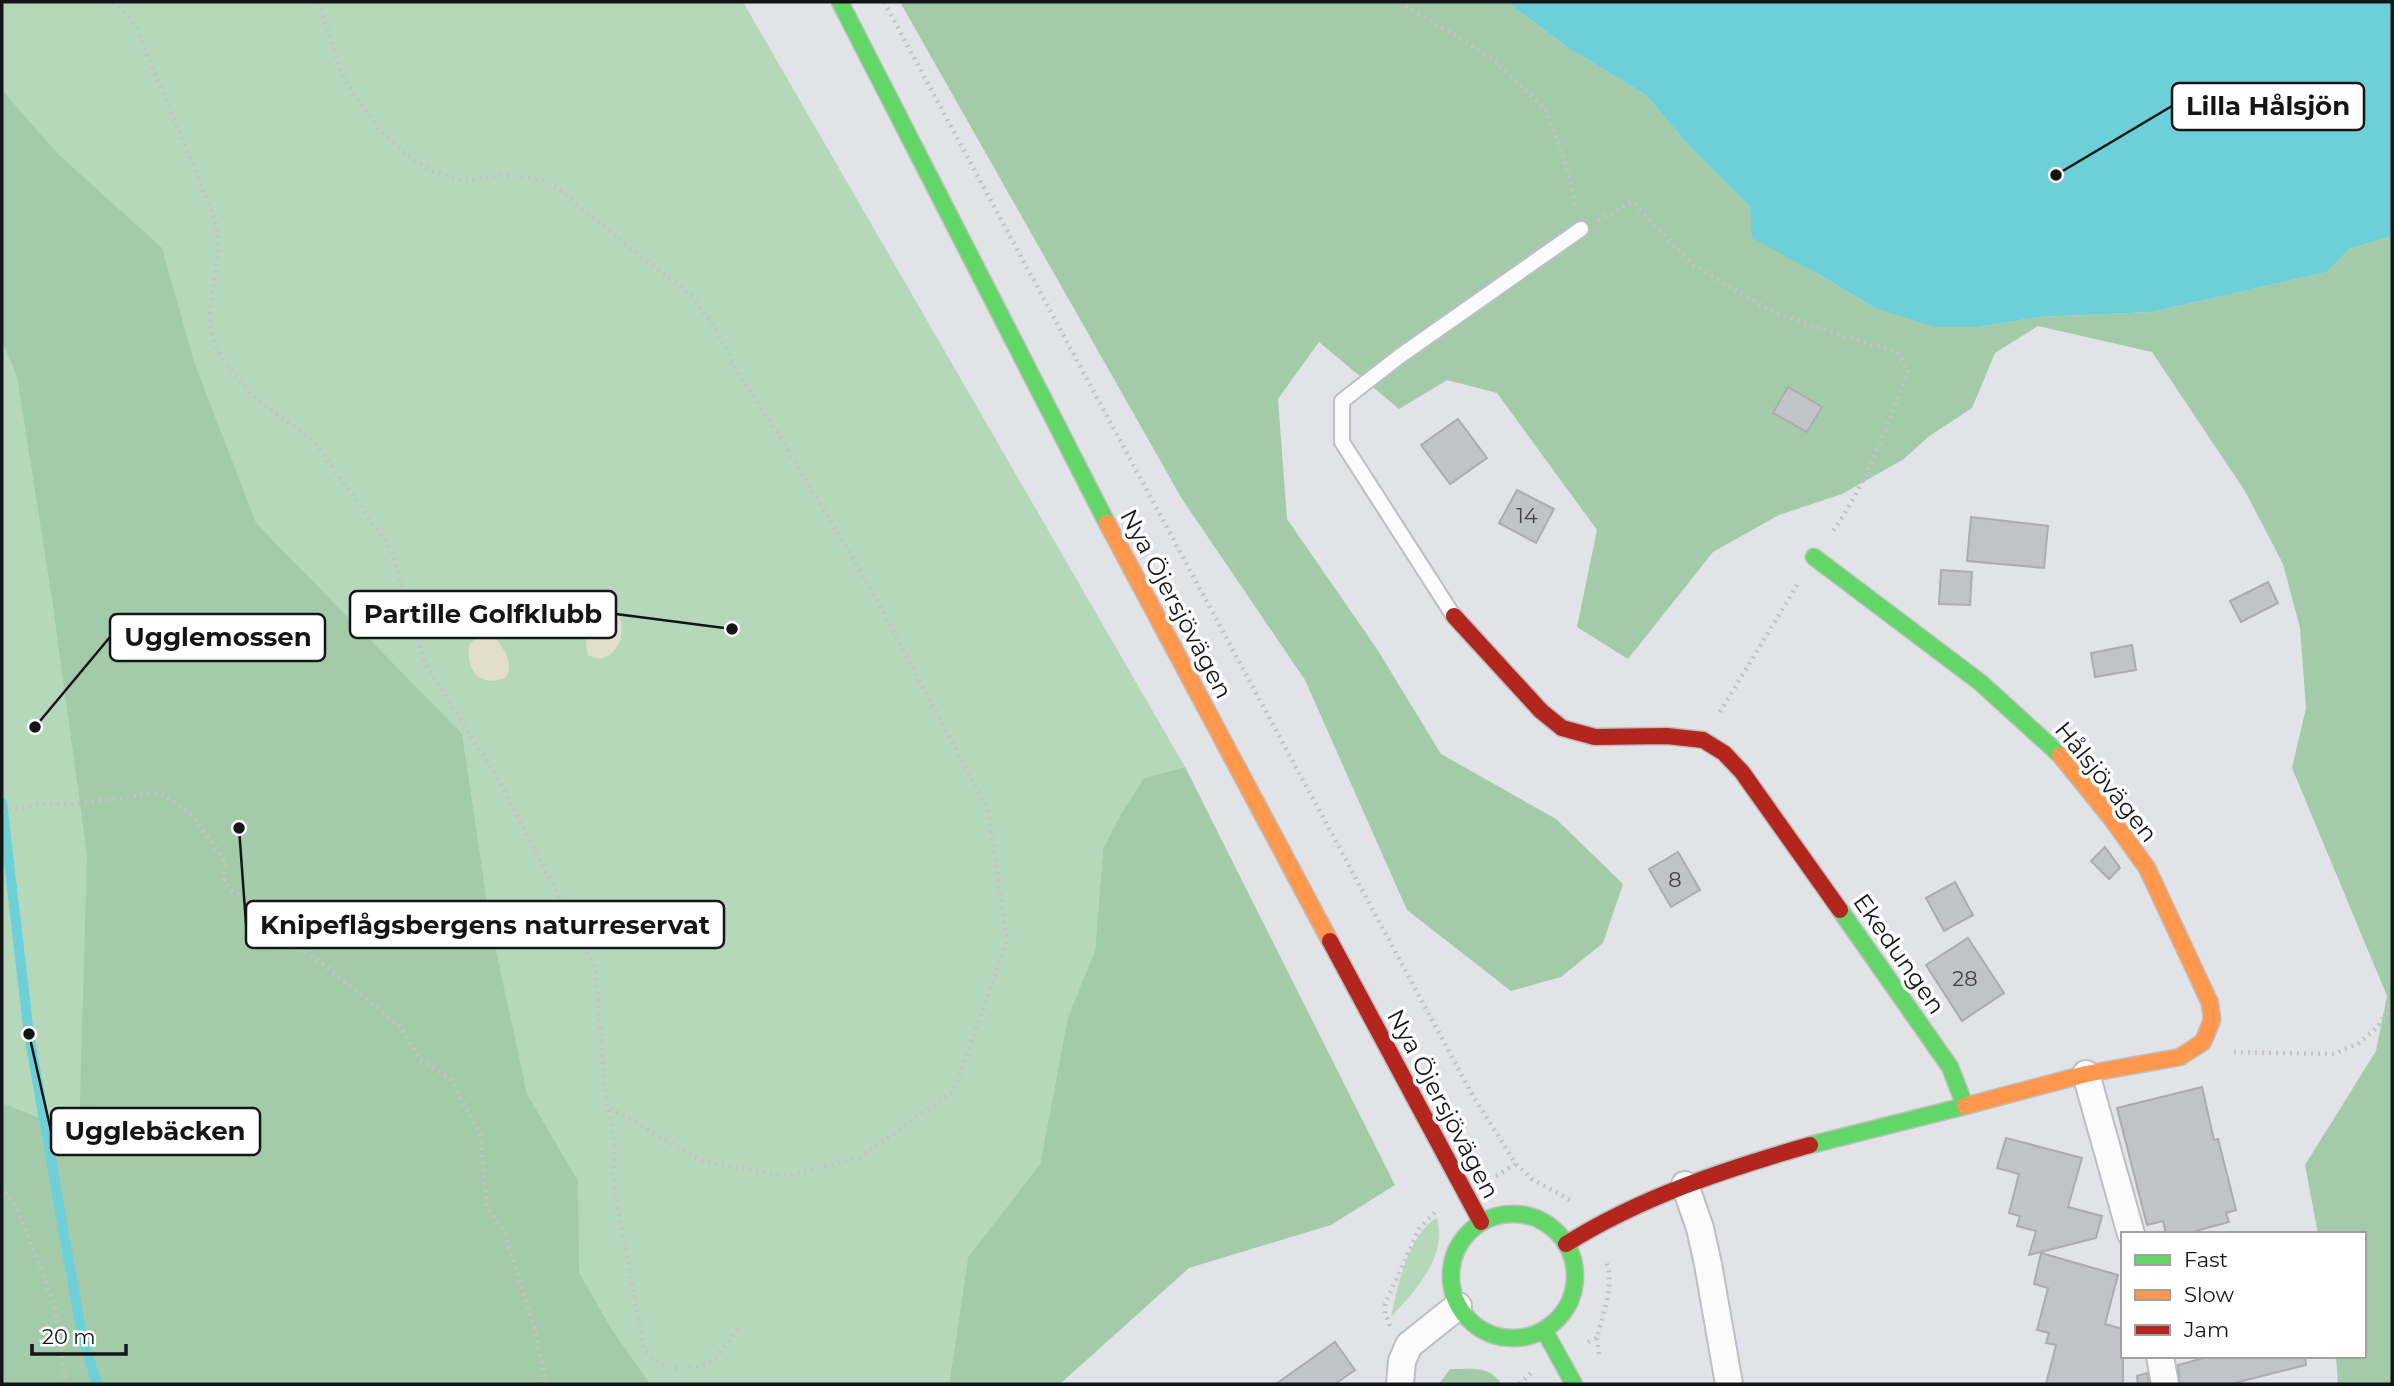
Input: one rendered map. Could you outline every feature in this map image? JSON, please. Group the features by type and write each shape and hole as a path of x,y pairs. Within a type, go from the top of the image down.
{"street":[{"name":"Nya Öjersjövägen","path":"840,2 1144,594 1481,1222"},
{"name":"Hålsjövägen","path":"1814,558 1981,684 2055,749 2111,818 2147,868 2210,1003 2212,1020 2203,1042"},
{"name":"Ekedungen","path":"1454,617 1541,710 1562,728 1595,737 1667,736 1703,740 1724,753 1742,772 1774,816 1950,1067 1965,1106"},
{"path":"1566,1244 1590,1228 1731,1167 1802,1146 2086,1074 2180,1057 2203,1042"},
{"path":"2086,1074 2130,1232"},
{"path":"1685,1185 1703,1240 1729,1384"},
{"path":"1496,1216 1528,1216 1550,1227 1566,1244 1573,1259 1573,1292 1567,1307 1557,1320 1544,1330 1521,1338 1496,1336 1474,1325 1458,1306 1450,1275 1453,1259 1459,1245 1481,1222 1496,1216"},
{"path":"1401,1384 1402,1360 1409,1345 1458,1306"},
{"path":"1544,1330 1574,1384"},
{"path":"2160,1358 2165,1384"}],"lane":[{"path":"1454,617 1342,442 1342,401 1400,356 1581,229"}],"path":[{"path":"113,2 134,23 215,219 219,248 210,307 214,343 223,360 251,394 315,443 391,549 425,663 497,777 595,967 607,1107 612,1121 614,1183 644,1349 656,1363 669,1368 702,1366 724,1347 740,1325"},
{"path":"319,2 340,69 355,97 380,130 405,153 431,172 465,181 503,175 543,180 562,191 693,297 717,331 737,371 782,440 868,584 988,810 1007,942 954,1091 860,1157 786,1176 702,1161 607,1107"},
{"path":"884,2 1473,1096 1516,1164 1532,1179 1577,1205 1590,1228 1610,1273 1608,1297 1597,1338 1533,1371 1519,1384"},
{"path":"1400,2 1493,59 1546,110 1567,168 1581,229 1633,202 1693,265 1773,312 1897,352 1908,371 1895,408 1847,512 1814,558 1703,740"},
{"path":"2,812 40,804 74,804 155,793 166,796 192,815 225,860 224,883 233,892 248,898 277,935 323,964 401,1027 420,1060 450,1079 480,1134 487,1207 504,1231 534,1326 546,1384"},
{"path":"2203,1042 2218,1051 2334,1054 2359,1043 2379,1026 2392,1002"},
{"path":"2,1186 16,1206 55,1306 66,1384"},
{"path":"1409,1345 1389,1324 1385,1304 1419,1229 1437,1209"}],"green space":[{"path":"2,2 743,2 1185,767 1144,778 1103,849 1095,950 1068,1017 1040,1164 968,1257 949,1384 2,1384"},
{"path":"900,2 1507,2 1570,49 1646,95 1687,144 1815,272 1875,308 1979,327 2039,317 2152,312 2327,272 2349,249 2392,236 2392,1384 2338,1384 2336,1358 2366,1358 2366,1232 2318,1232 2305,1165 2376,1051 2387,996 2292,768 2306,708 2300,628 2283,564 2245,491 2152,352 2038,326 1995,353 1972,408 1928,437 1904,459 1842,494 1779,515 1713,552 1628,659 1577,627 1597,530 1497,393 1447,380 1399,409 1319,342 1278,399 1287,519 1377,649 1441,754 1556,819 1623,884 1603,943 1561,977 1511,991 1407,910 1305,680 1182,499"},
{"path":"2,90 57,153 162,248 194,362 256,523 462,734 490,923 527,1094 578,1181 579,1272 610,1327 650,1384 2,1384 2,1103 79,1134 87,855 52,599 17,376 2,341"},
{"path":"1185,767 1395,1185 1331,1225 1189,1268 1060,1384 949,1384 968,1257 1040,1164 1068,1017 1095,950 1103,849 1144,778"},
{"path":"1437,1218 1438,1247 1433,1260 1419,1284 1391,1317 1401,1276 1412,1248 1427,1225"},
{"path":"1450,1369 1485,1371 1497,1378 1501,1384 1439,1384"}],"sand":[{"path":"600,604 612,608 619,615 622,626 616,648 609,655 599,658 588,655 586,634 588,619"},
{"path":"479,635 495,637 502,647 509,662 505,678 488,680 481,678 472,669 469,645"}],"water":[{"path":"1507,2 2392,2 2392,236 2349,249 2327,272 2152,312 2039,317 1979,327 1935,327 1875,308 1752,238 1750,207 1687,144 1646,95 1570,49"}],"building":[{"path":"1788,387 1822,407 1807,432 1773,413"},
{"path":"1458,419 1487,458 1450,484 1421,445"},
{"path":"1517,490 1554,509 1536,543 1499,523"},
{"path":"1971,517 2048,526 2044,568 1967,561"},
{"path":"1941,570 1972,572 1970,605 1939,604"},
{"path":"2268,582 2278,603 2241,622 2230,601"},
{"path":"2132,645 2136,670 2095,677 2091,653"},
{"path":"2105,847 2120,868 2109,879 2091,861"},
{"path":"1678,852 1700,890 1671,907 1649,869"},
{"path":"1955,882 1973,915 1944,931 1926,898"},
{"path":"1968,938 2004,993 1962,1021 1926,965"},
{"path":"2202,1087 2214,1140 2218,1139 2236,1210 2226,1213 2229,1222 2192,1232 2166,1232 2163,1221 2147,1225 2117,1108"},
{"path":"2006,1138 2082,1158 2068,1207 2102,1216 2096,1238 2029,1255 2036,1231 2017,1226 2020,1216 2009,1213 2019,1174 1997,1168"},
{"path":"2041,1253 2118,1275 2105,1324 2121,1328 2123,1384 2046,1384 2056,1345 2046,1343 2049,1333 2037,1330 2048,1288 2034,1284"},
{"path":"1335,1342 1355,1370 1335,1384 1276,1384"},
{"path":"2204,1358 2305,1358 2306,1365 2231,1384 2180,1384 2178,1365"},
{"path":"2147,1373 2149,1384 2138,1384 2137,1376"}],"waterway":[{"path":"2,803 29,1034 82,1336 97,1384"}],"traffic: fast":[{"path":"840,2 1107,523"},
{"path":"1814,557 1981,683 2060,755"},
{"path":"1810,1145 1965,1106 1950,1067 1840,910"},
{"path":"1513,1214 1537,1219 1557,1232 1570,1252 1575,1276 1570,1300 1557,1320 1537,1333 1513,1338 1489,1333 1469,1320 1456,1300 1451,1276 1456,1252 1469,1232 1489,1219 1513,1214"},
{"path":"1544,1330 1574,1384"}],"traffic: slow":[{"path":"1107,523 1330,941"},
{"path":"1965,1106 2086,1074 2180,1057 2203,1042 2212,1020 2210,1003 2147,868 2060,755"}],"traffic: jam":[{"path":"1454,616 1541,711 1562,728 1595,737 1667,736 1703,740 1724,753 1742,772 1840,910"},
{"path":"1330,941 1481,1222"},
{"path":"1566,1244 1654,1198 1747,1164 1810,1145"}],"place":[{"name":"Lilla Hålsjön","path":"2056,175"},
{"name":"Partille Golfklubb","path":"732,629"},
{"name":"Ugglemossen","path":"35,727"},
{"name":"Knipeflågsbergens naturreservat","path":"239,828"},
{"name":"Ugglebäcken","path":"29,1034"}]}
